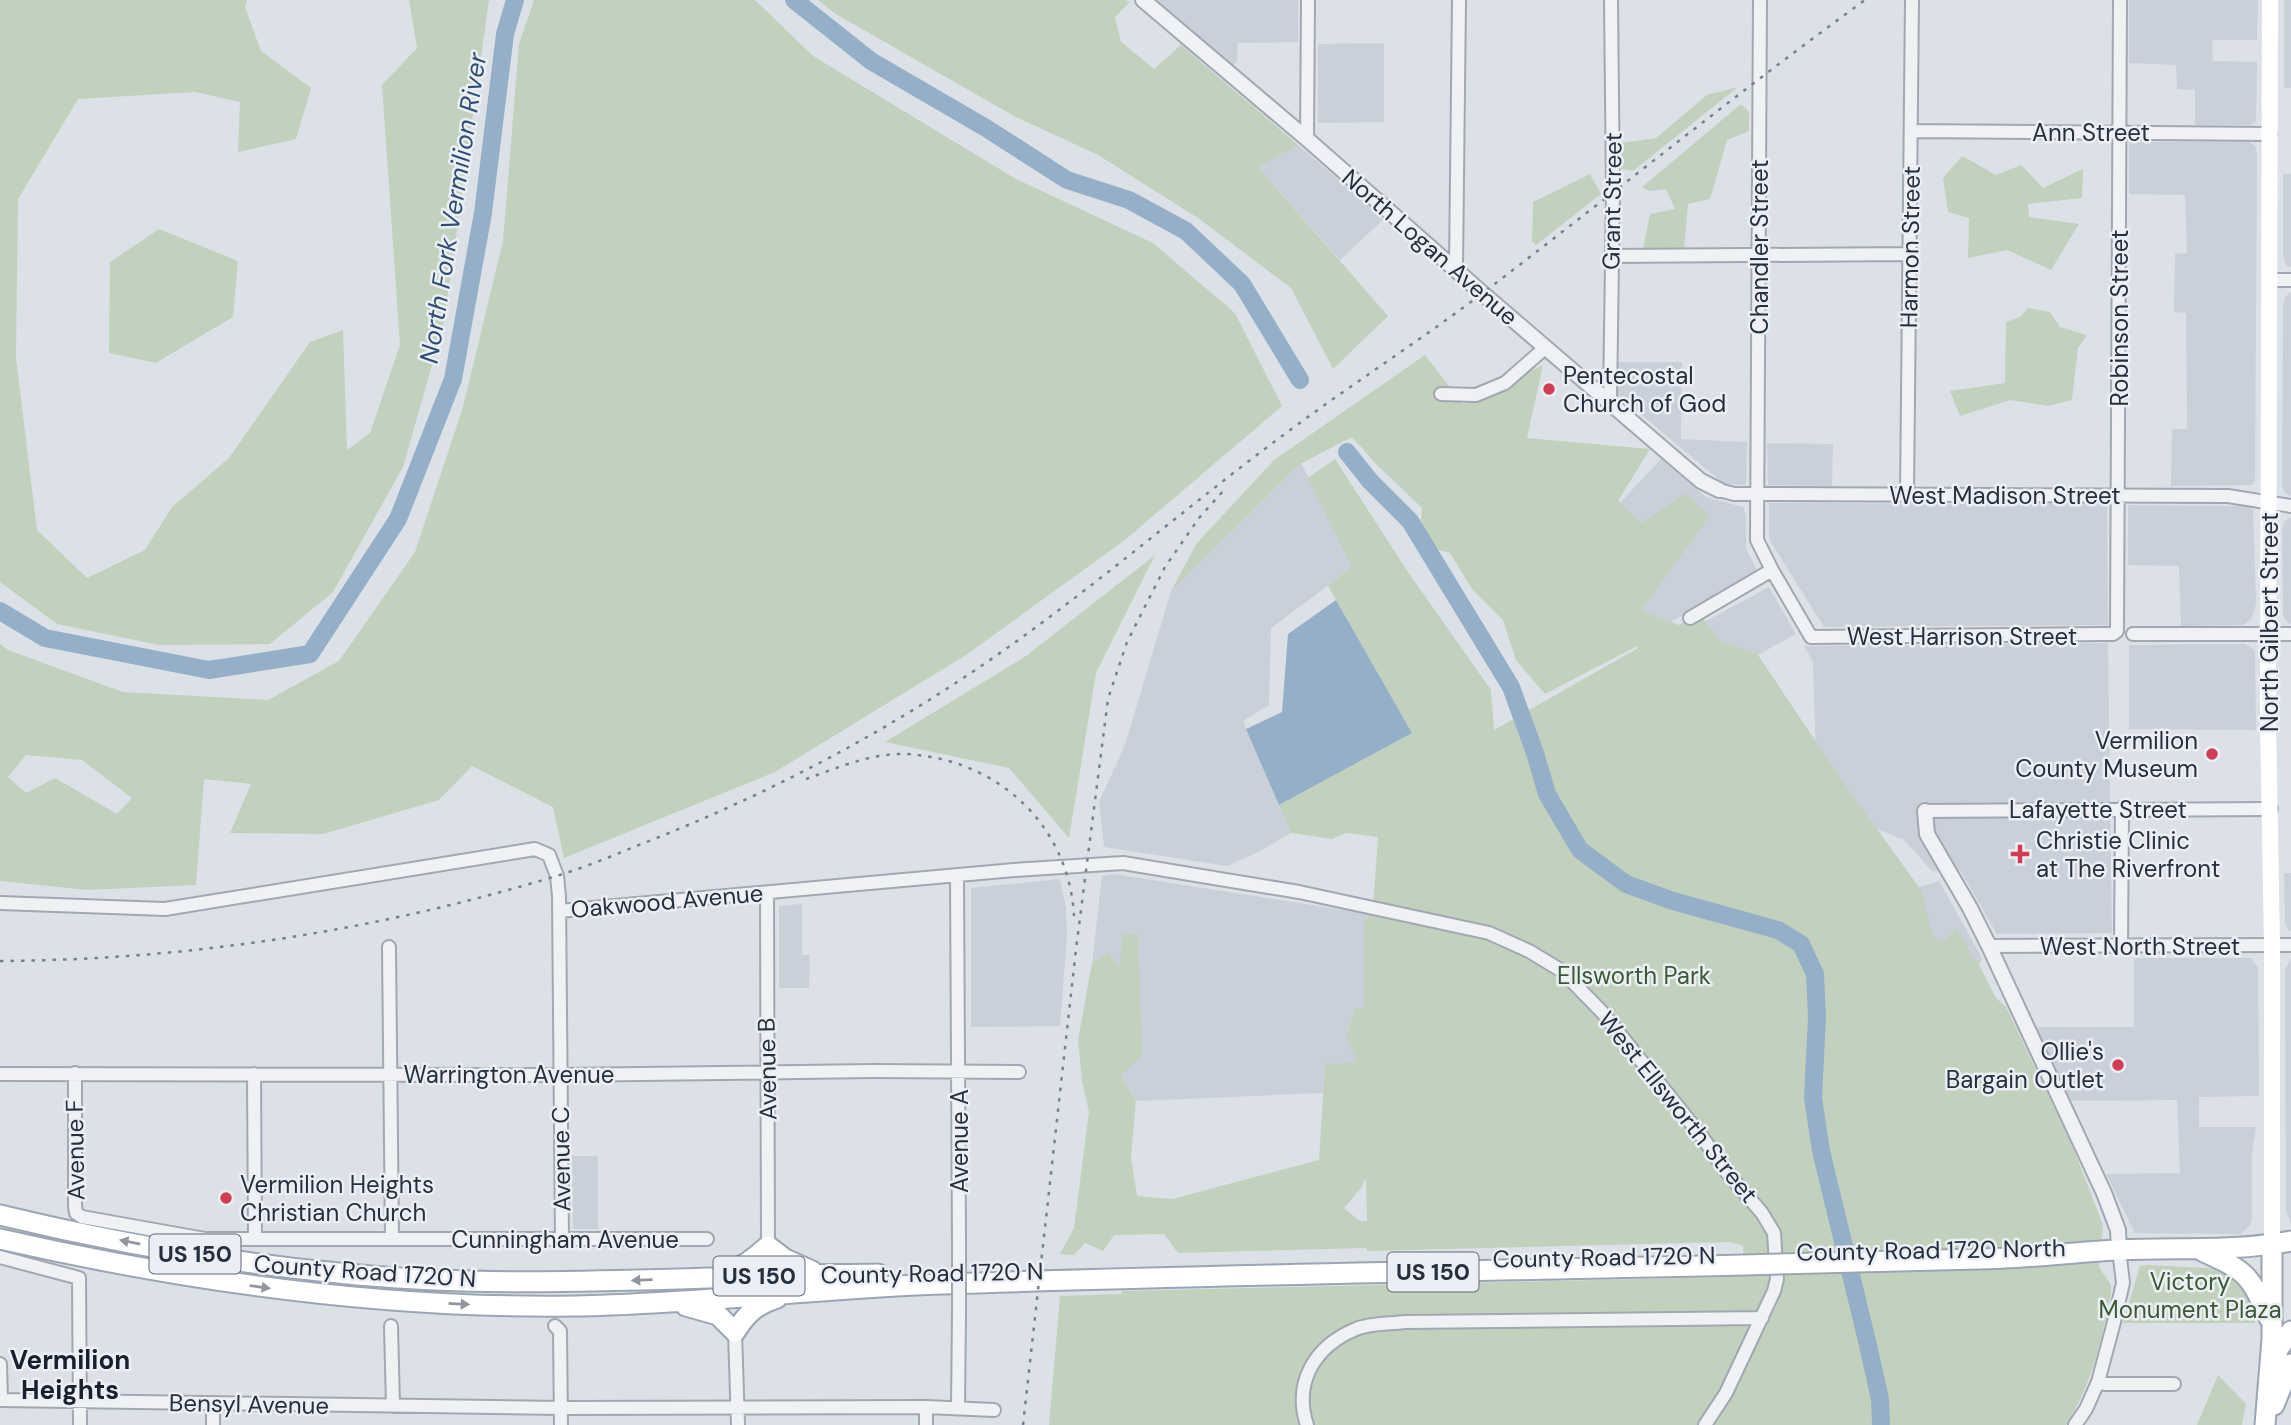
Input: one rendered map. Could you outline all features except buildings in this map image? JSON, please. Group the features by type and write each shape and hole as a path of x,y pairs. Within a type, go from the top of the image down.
{"main road":[{"name":"North Gilbert Street","path":"2270,0 2268,634 2272,945 2285,1245"},
{"name":"County Road 1720 N","path":"0,1215 236,1261 341,1273 456,1280 597,1282 826,1275 1743,1259"},
{"name":"County Road 1720 N","path":"0,1239 172,1275 315,1294 391,1300 575,1306 664,1302"},
{"name":"County Road 1720 North","path":"1743,1259 1978,1253 2016,1259 2119,1250 2285,1245"},
{"path":"2272,1324 2285,1245"},
{"path":"683,1279 741,1268 768,1246 800,1268 826,1275"},
{"path":"2198,1249 2246,1274 2254,1283 2272,1324 2281,1374"},
{"name":"County Road 1720 N","path":"794,1292 1075,1280 1743,1259"},
{"path":"664,1302 710,1311 735,1332 746,1314 757,1305 794,1292"},
{"name":"US 150","path":"664,1302 794,1292"},
{"path":"2266,1425 2281,1374 2279,1348 2291,1331"}],"street":[{"name":"North Logan Avenue","path":"1143,0 1701,481 1719,490"},
{"path":"1307,139 1308,0"},
{"path":"1456,268 1459,0"},
{"name":"Grant Street","path":"1610,401 1613,169 1611,0"},
{"name":"Chandler Street","path":"1757,494 1760,0"},
{"name":"Harmon Street","path":"1907,495 1912,0"},
{"name":"Robinson Street","path":"2113,634 2119,625 2120,0"},
{"name":"Ann Street","path":"1911,131 2270,134"},
{"path":"1611,256 1910,254"},
{"path":"2270,280 2291,280"},
{"path":"1441,394 1476,395 1505,383 1546,348"},
{"name":"West Madison Street","path":"1719,490 1734,494 2232,496 2291,506"},
{"path":"1690,618 1772,570 1756,540 1757,494"},
{"name":"West Harrison Street","path":"1772,570 1811,637 2113,634"},
{"path":"2133,634 2291,634"},
{"path":"2121,946 2122,808"},
{"name":"Lafayette Street","path":"1925,811 2271,809"},
{"path":"1925,811 1927,834 1989,946 2104,1193 2118,1230 2123,1283 2098,1382 2075,1425"},
{"name":"Oakwood Avenue","path":"0,903 164,909 535,849 549,855 557,876 559,911 1123,863 1299,892"},
{"name":"Avenue A","path":"957,876 960,1071 958,1407"},
{"name":"Avenue B","path":"767,892 768,1246"},
{"name":"West Ellsworth Street","path":"1299,892 1489,933 1529,951 1562,971 1602,1012 1703,1138 1724,1169 1762,1213 1774,1233 1777,1279 1770,1303 1726,1393 1705,1425"},
{"name":"Avenue C","path":"559,911 562,1239"},
{"name":"West North Street","path":"1989,946 2291,945"},
{"path":"389,947 392,1239"},
{"name":"Warrington Avenue","path":"0,1074 1019,1072"},
{"name":"Avenue F","path":"75,1073 76,1213 82,1217 205,1239 255,1239"},
{"path":"254,1074 255,1239"},
{"name":"Cunningham Avenue","path":"255,1239 707,1239"},
{"path":"0,1257 79,1278 80,1425"},
{"path":"1307,1425 1301,1391 1306,1374 1328,1343 1358,1328 1405,1322 1762,1318"},
{"path":"391,1326 393,1406"},
{"path":"555,1326 560,1331 561,1425"},
{"path":"735,1332 738,1425"},
{"name":"Bensyl Avenue","path":"0,1364 1,1400 561,1409 958,1407 994,1410"},
{"path":"2098,1382 2174,1384"},
{"path":"213,1403 214,1425"},
{"path":"926,1407 926,1425"}],"shaded area":[{"path":"1155,0 1298,0 1298,42 1238,43 1237,61 1232,67"},
{"path":"2129,0 2258,0 2257,40 2213,40 2212,43 2213,61 2257,62 2256,121 2250,125 2195,125 2195,90 2177,89 2176,65 2129,63"},
{"path":"2284,0 2291,0 2291,88 2284,88"},
{"path":"1384,43 1384,122 1318,123 1318,44"},
{"path":"2129,142 2249,142 2255,146 2255,480 2252,485 2171,486 2172,429 2187,429 2186,313 2174,312 2175,254 2187,253 2185,195 2129,194"},
{"path":"1298,145 1384,219 1340,260 1258,167"},
{"path":"2283,174 2291,174 2291,267 2286,265 2283,256"},
{"path":"2291,292 2291,496 2285,493 2282,486 2283,304"},
{"path":"1618,362 1682,362 1681,439 1747,442 1746,485 1724,484 1617,394"},
{"path":"1767,443 1833,444 1832,486 1768,485"},
{"path":"1661,459 1706,497 1743,507 1746,515 1746,548 1758,572 1671,622 1640,610 1648,532 1617,506"},
{"path":"1301,463 1353,567 1271,628 1269,705 1243,721 1291,833 1227,866 1104,847 1099,802 1125,745 1171,591"},
{"path":"1769,503 2107,504 2108,625 1824,627 1769,539"},
{"path":"2128,505 2245,506 2253,509 2256,601 2250,620 2243,625 2181,626 2179,566 2128,565"},
{"path":"2291,517 2291,624 2283,615 2282,529 2284,522"},
{"path":"1769,587 1796,634 1758,655 1711,637 1702,623"},
{"path":"2108,643 2112,933 1997,934 1960,870 1932,871 1904,840 1855,820 1816,759 1813,662 1804,646"},
{"path":"2245,644 2254,650 2255,654 2256,730 2129,729 2129,645"},
{"path":"2284,873 2291,873 2291,931 2285,922"},
{"path":"1114,874 1369,914 1364,922 1364,1008 1358,1062 1325,1065 1323,1093 1136,1101 1121,1076 1120,969 1108,952 1092,963 1102,876"},
{"path":"1060,879 1066,908 1067,936 1060,1026 971,1027 971,888"},
{"path":"1939,881 1982,958 1948,970 1906,891"},
{"path":"802,904 802,955 810,955 809,988 779,988 779,906"},
{"path":"2134,958 2251,958 2258,968 2259,1096 2199,1097 2199,1127 2256,1127 2252,1153 2252,1218 2250,1225 2241,1234 2135,1233 2106,1174 2180,1173 2177,1100 2071,1101 2035,1027 2134,1027"},
{"path":"2291,959 2291,1224 2286,1211 2285,970"},
{"path":"572,1156 598,1156 598,1229 573,1229"}],"green space":[{"path":"0,0 247,0 245,7 261,51 311,88 296,139 238,152 240,102 195,92 78,99 18,199 16,358 37,530 87,578 145,550 172,507 229,458 310,342 343,330 347,450 370,433 400,345 382,85 417,48 409,0 489,0 444,323 403,467 333,592 270,644 159,645 57,624 0,582"},
{"path":"534,0 755,0 813,56 1016,179 1153,243 1235,313 1282,406 1125,540 966,655 775,772 564,858 553,807 472,766 439,800 323,834 230,833 251,784 204,779 196,885 88,890 0,881 0,644 8,650 123,692 268,700 339,661 415,552 463,407 503,241 519,44","holes":["26,755 82,760 132,798 117,814 55,778 26,793 8,777"]},
{"path":"818,0 1130,2 1115,17 1121,42 1154,69 1181,45 1298,145 1258,167 1388,316 1333,369 1291,288 1198,218 1098,155 1014,116 834,13"},
{"path":"1738,87 1633,171 1619,168 1620,143 1656,138 1707,95"},
{"path":"1741,104 1749,112 1749,131 1727,140 1710,199 1688,204 1684,249 1643,249 1650,214 1675,209 1666,189 1649,191 1642,187"},
{"path":"1962,156 1996,175 2021,165 2043,188 2083,169 2082,198 2028,204 2029,217 2079,224 2051,270 2007,250 1968,258 1969,218 1948,212 1943,178"},
{"path":"1590,174 1601,194 1536,245 1532,241 1533,202"},
{"path":"159,229 238,261 233,317 156,363 109,353 110,262"},
{"path":"2028,308 2050,312 2060,327 2087,335 2078,348 2072,400 2048,406 2010,400 1960,416 1950,391 2005,383 2006,322 2020,317"},
{"name":"Ellsworth Park","path":"1425,355 1463,404 1543,365 1527,438 1650,449 1618,501 1641,523 1686,493 1710,516 1641,610 1679,625 1699,613 1719,640 1758,655 1843,782 1921,890 1932,935 1942,942 1957,928 1975,961 1982,958 1979,965 1996,998 2006,1007 2072,1145 2103,1225 2099,1267 2111,1285 2111,1295 2089,1378 2066,1425 1049,1425 1060,1296 1121,1294 1122,1291 1725,1277 1744,1273 1743,1246 1730,1242 1178,1253 1164,1234 1114,1235 1103,1251 1085,1243 1074,1255 1060,1254 1074,1228 1089,1112 1082,1081 1078,1040 1092,963 1108,952 1120,968 1122,934 1138,934 1142,1055 1121,1076 1136,1101 1131,1157 1137,1196 1172,1199 1319,1160 1325,1064 1358,1062 1346,1038 1355,1008 1364,1008 1364,922 1373,908 1378,837 1346,833 1332,839 1291,833 1279,805 1412,733 1328,586 1352,567 1308,478 1335,459 1408,572 1491,690 1494,730 1638,648 1637,646 1545,694 1516,660 1503,620 1472,589 1450,553 1419,544 1422,508 1352,437 1300,464 1171,591 1197,543 1274,460","holes":["1366,1178 1367,1221 1360,1221 1344,1208"]},
{"path":"1155,555 1096,673 1069,838 1009,768 885,742 1026,656"},
{"name":"Victory Monument Plaza","path":"2140,1266 2224,1269 2238,1278 2253,1301 2255,1323 2123,1323"},
{"path":"2218,1375 2246,1404 2242,1425 2197,1425"}],"water":[{"path":"1336,600 1412,733 1279,805 1246,729 1282,712 1288,634"}],"waterway":[{"name":"North Fork Vermilion River","path":"0,611 45,638 209,670 310,654 398,519 453,379 483,213 505,34 515,0"},
{"name":"North Fork Vermilion River","path":"794,0 871,61 986,128 1067,180 1129,200 1186,231 1242,284 1300,380"},
{"name":"North Fork Vermilion River","path":"1347,452 1370,481 1410,521 1511,687 1547,794 1580,850 1626,884 1673,901 1778,930 1801,944 1815,974 1817,1017 1813,1098 1821,1151 1880,1399 1881,1425"}],"railway":[{"path":"0,961 140,955 210,948 280,939 417,913 486,896 588,865 723,810 801,772 877,731 994,658 1278,439 1462,308 1865,0"},
{"path":"1023,1425 1076,949 1108,699 1127,642 1165,567 1199,518 1224,490"},
{"path":"806,779 854,762 892,754 938,758 969,768 997,783 1022,802 1042,825 1058,852 1069,883 1074,916"}],"place":[{"name":"Pentecostal Church of God","path":"1549,389"},
{"name":"Vermilion County Museum","path":"2212,754"},
{"name":"Christie Clinic at The Riverfront","path":"2020,854"},
{"name":"Ollie's Bargain Outlet","path":"2118,1065"},
{"name":"Vermilion Heights Christian Church","path":"226,1198"}],"district":[{"name":"Vermilion Heights","path":"70,1375"}]}
